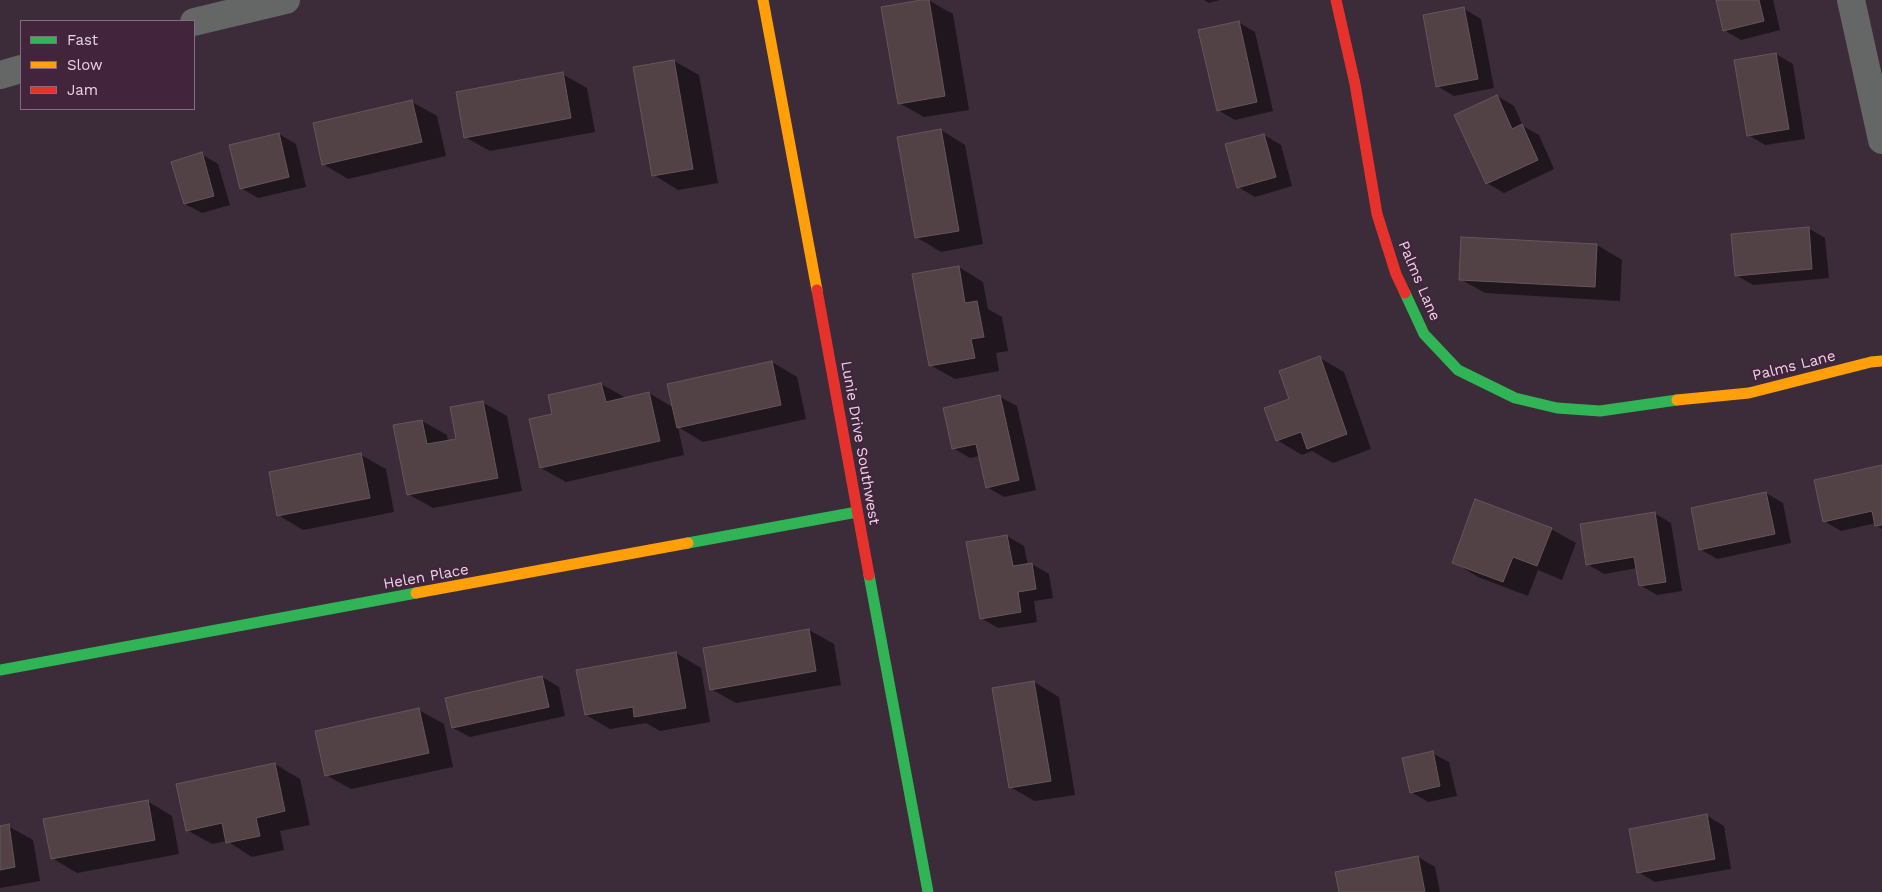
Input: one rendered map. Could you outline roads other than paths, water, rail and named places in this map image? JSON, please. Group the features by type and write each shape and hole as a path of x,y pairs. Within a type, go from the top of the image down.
{"street":[{"path":"195,22 286,0"},
{"name":"Lunie Drive Southwest","path":"763,0 928,892"},
{"name":"Palms Lane","path":"1336,0 1355,84 1377,214 1396,274 1424,334 1458,370 1515,398 1557,408 1600,411 1662,401 1749,393 1871,362 1882,361"},
{"path":"1851,0 1882,140"},
{"path":"0,75 20,69"},
{"name":"Helen Place","path":"0,670 857,512"}]}
